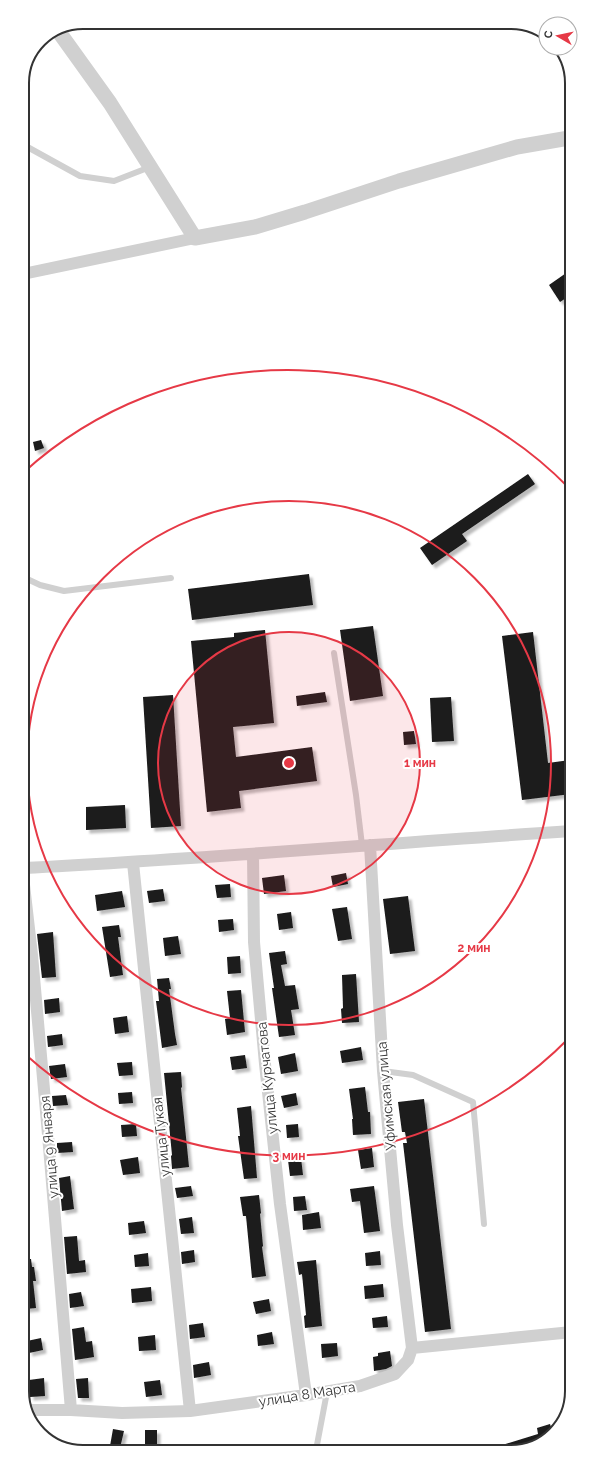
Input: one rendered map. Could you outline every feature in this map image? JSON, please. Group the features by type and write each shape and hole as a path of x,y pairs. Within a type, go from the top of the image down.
{"street":[{"path":"61,34 110,103 195,238"},
{"path":"29,273 255,227 421,174 517,147 565,139"},
{"path":"29,868 133,863 565,831"},
{"name":"Уфимская улица","path":"366,845 383,1071 397,1225 412,1348"},
{"name":"улица Курчатова","path":"253,854 254,942 265,1064 280,1204 306,1395"},
{"name":"улица Тукая","path":"133,863 190,1411"},
{"name":"улица 9 Января","path":"29,936 46,1108 71,1410"},
{"path":"412,1348 565,1333"},
{"name":"улица 8 Марта","path":"32,1410 71,1410 122,1413 190,1411 327,1392 360,1386 395,1374 408,1360 412,1348"}],"lane":[{"path":"29,148 80,176 114,181 150,167"},
{"path":"29,580 40,585 64,591 171,578"},
{"path":"334,654 356,795 366,845"},
{"path":"383,1071 413,1075 474,1102 484,1224"},
{"path":"317,1445 327,1392"}],"building":[{"path":"565,274 565,299 560,302 549,285"},
{"path":"41,440 44,448 35,451 33,442"},
{"path":"528,474 535,484 462,534 467,541 432,565 420,548"},
{"path":"309,574 313,605 192,620 188,589"},
{"path":"373,626 383,696 350,701 340,630"},
{"path":"265,630 274,723 233,727 236,757 312,747 317,781 239,791 241,808 207,812 191,641 234,637 234,633"},
{"path":"533,632 548,763 565,761 565,795 522,800 502,636"},
{"path":"325,692 327,702 297,706 296,696"},
{"path":"173,695 181,826 151,828 143,697"},
{"path":"451,697 454,741 432,742 430,698"},
{"path":"414,731 416,744 404,745 403,732"},
{"path":"125,805 126,828 86,830 86,807"},
{"path":"346,873 348,884 333,887 331,876"},
{"path":"284,875 286,891 264,894 262,878"},
{"path":"230,884 231,897 217,898 215,885"},
{"path":"163,889 165,901 149,903 147,891"},
{"path":"122,891 125,907 97,911 95,895"},
{"path":"408,896 415,951 390,954 383,899"},
{"path":"347,907 352,939 338,941 332,909"},
{"path":"291,912 293,928 279,930 277,914"},
{"path":"233,919 234,930 219,932 218,920"},
{"path":"119,925 121,937 118,937 123,975 110,977 102,927"},
{"path":"53,932 56,977 42,978 37,934"},
{"path":"178,936 181,954 165,956 163,938"},
{"path":"285,951 287,964 281,965 285,986 295,985 299,1009 291,1010 295,1035 279,1037 269,953"},
{"path":"240,956 241,973 228,974 227,957"},
{"path":"356,974 359,1022 342,1023 342,975"},
{"path":"169,978 171,989 169,989 177,1045 162,1048 156,1001 159,1001 157,979"},
{"path":"241,990 245,1032 227,1035 225,1019 230,1018 227,991"},
{"path":"59,998 60,1012 45,1014 44,1000"},
{"path":"127,1016 129,1032 115,1034 113,1018"},
{"path":"62,1034 63,1045 48,1047 47,1036"},
{"path":"361,1047 363,1060 342,1063 340,1051"},
{"path":"295,1053 298,1071 281,1074 278,1057"},
{"path":"245,1055 247,1068 232,1070 230,1057"},
{"path":"132,1062 133,1075 119,1076 117,1063"},
{"path":"65,1064 67,1077 51,1079 49,1066"},
{"path":"181,1072 181,1088 189,1167 172,1169 164,1073"},
{"path":"365,1087 368,1112 370,1112 371,1134 353,1135 353,1119 349,1089"},
{"path":"132,1092 133,1103 119,1104 118,1093"},
{"path":"296,1093 298,1105 284,1108 281,1096"},
{"path":"66,1095 68,1105 53,1106 52,1096"},
{"path":"424,1099 451,1329 425,1332 403,1143 407,1143 405,1132 402,1132 398,1102"},
{"path":"251,1106 257,1178 244,1179 238,1136 240,1136 237,1108"},
{"path":"136,1124 137,1136 122,1137 121,1125"},
{"path":"298,1124 299,1137 287,1138 286,1125"},
{"path":"72,1142 73,1152 57,1153 57,1143"},
{"path":"372,1148 374,1167 361,1169 358,1150"},
{"path":"138,1157 140,1173 123,1175 120,1160"},
{"path":"301,1158 303,1175 290,1176 288,1160"},
{"path":"70,1176 74,1209 62,1211 59,1178"},
{"path":"191,1186 193,1196 177,1198 175,1188"},
{"path":"374,1186 380,1231 364,1233 360,1201 352,1202 350,1189"},
{"path":"259,1195 262,1247 266,1276 252,1278 246,1216 243,1216 240,1197"},
{"path":"305,1196 307,1210 294,1211 293,1197"},
{"path":"319,1212 321,1228 303,1230 302,1215"},
{"path":"192,1217 194,1233 181,1234 179,1219"},
{"path":"144,1221 146,1233 129,1235 128,1223"},
{"path":"77,1236 79,1261 85,1260 86,1272 67,1274 64,1237"},
{"path":"194,1250 195,1262 182,1264 181,1252"},
{"path":"380,1251 381,1265 366,1266 365,1253"},
{"path":"148,1253 149,1266 135,1267 134,1255"},
{"path":"29,1259 31,1259 32,1267 34,1267 36,1281 33,1281 36,1308 29,1309"},
{"path":"316,1260 322,1326 305,1328 304,1316 306,1315 302,1274 299,1275 297,1262"},
{"path":"383,1284 384,1297 365,1299 364,1286"},
{"path":"151,1287 152,1301 132,1303 131,1289"},
{"path":"81,1292 84,1306 70,1308 69,1294"},
{"path":"269,1299 271,1311 256,1314 253,1302"},
{"path":"387,1316 388,1327 373,1328 372,1318"},
{"path":"203,1323 205,1337 190,1339 189,1325"},
{"path":"84,1327 86,1342 92,1341 94,1357 75,1360 72,1329"},
{"path":"272,1332 274,1344 258,1346 257,1335"},
{"path":"155,1335 156,1350 139,1351 138,1337"},
{"path":"41,1338 43,1350 29,1353 29,1341"},
{"path":"337,1343 338,1356 322,1358 321,1344"},
{"path":"390,1351 392,1366 386,1369 374,1371 373,1357 378,1356 378,1353"},
{"path":"209,1362 211,1375 194,1378 193,1365"},
{"path":"44,1378 45,1396 30,1397 29,1380"},
{"path":"88,1378 89,1398 78,1398 76,1379"},
{"path":"160,1380 162,1395 146,1397 144,1382"},
{"path":"550,1424 551,1427 541,1436 529,1442 522,1444 502,1445 538,1434 537,1428"},
{"path":"113,1429 124,1431 121,1445 110,1445"},
{"path":"145,1430 157,1430 157,1445 145,1445"}]}
